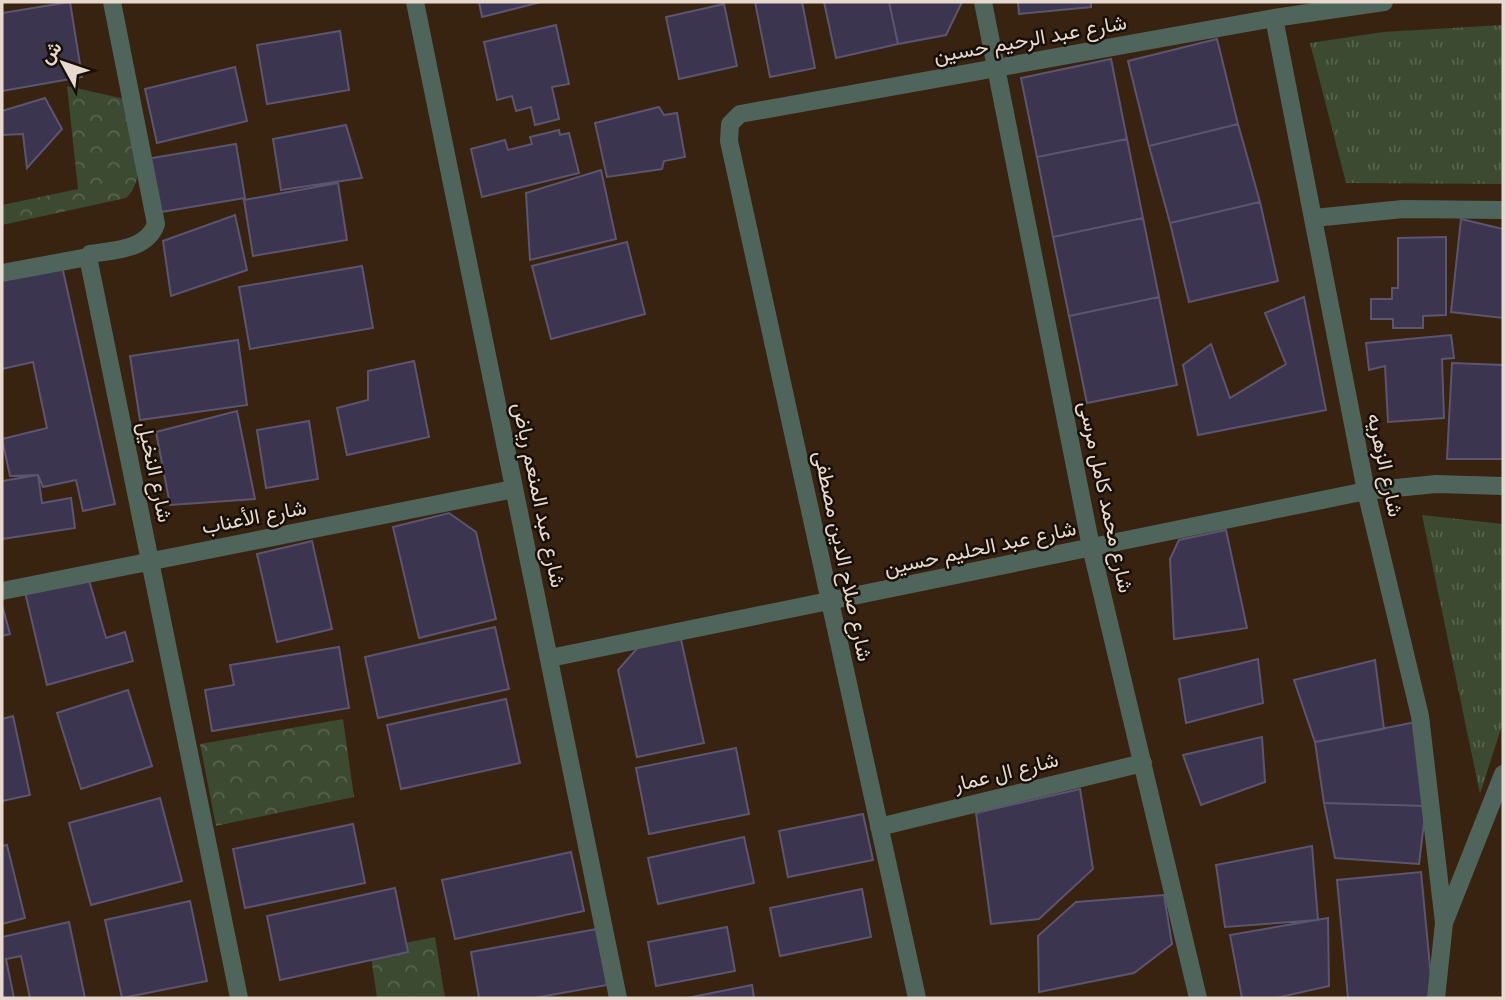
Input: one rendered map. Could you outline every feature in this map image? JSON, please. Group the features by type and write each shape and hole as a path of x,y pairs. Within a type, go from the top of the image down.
{"street":[{"path":"2,273 88,257 90,254 139,244 153,234 156,224 112,2"},
{"name":"شارع عبد المنعم رياض","path":"415,2 618,998"},
{"name":"شارع محمد كامل مرسى","path":"983,2 1091,547 1198,998"},
{"name":"شارع عبد الرحيم حسين","path":"730,124 740,114 1274,18 1384,2"},
{"name":"شارع الزهريه","path":"1274,18 1366,491 1420,716 1444,923"},
{"name":"شارع صلاح الدين مصطفى","path":"730,124 729,141 917,998"},
{"path":"1314,218 1404,209 1503,209"},
{"name":"شارع النخيل","path":"88,257 239,998"},
{"name":"شارع عبد الحليم حسين","path":"550,658 830,603 1366,491 1436,484 1503,486"},
{"name":"شارع الأعناب","path":"2,591 514,489"},
{"name":"شارع ال عمار","path":"880,827 1143,762"},
{"path":"1436,998 1444,923 1503,774"}],"green space":[{"path":"1503,25 1503,184 1346,183 1310,43 1383,32"},
{"path":"67,86 125,99 137,151 137,177 133,188 126,198 2,225 2,205 78,189"},
{"path":"1422,515 1503,524 1503,722 1480,794"},
{"path":"343,719 354,797 216,826 200,744"},
{"path":"435,937 445,998 377,998 370,950"}],"building":[{"path":"70,2 82,77 2,91 2,13"},
{"path":"479,2 541,2 482,17"},
{"path":"755,2 802,2 815,68 770,77"},
{"path":"824,2 889,2 898,44 836,58"},
{"path":"889,2 962,2 946,35 898,44"},
{"path":"1018,2 1091,2 1091,7 1019,14"},
{"path":"724,4 737,66 679,79 666,17"},
{"path":"556,25 569,84 552,87 559,119 535,125 531,107 516,111 512,96 497,100 484,42"},
{"path":"340,31 349,90 267,104 257,45"},
{"path":"1217,39 1238,124 1149,146 1128,61"},
{"path":"1111,59 1127,139 1037,157 1021,78"},
{"path":"235,67 247,121 157,143 145,89"},
{"path":"45,98 62,129 27,168 23,134 2,135 2,111"},
{"path":"659,107 664,115 677,113 685,157 664,161 662,169 607,177 595,123"},
{"path":"1238,124 1260,202 1170,223 1149,146"},
{"path":"346,125 362,178 281,190 273,139"},
{"path":"559,130 560,135 569,133 579,173 482,197 471,149 505,140 508,150 532,144 530,137"},
{"path":"1127,139 1143,218 1053,237 1037,157"},
{"path":"236,144 245,198 155,213 146,159"},
{"path":"601,170 616,239 530,260 526,193"},
{"path":"338,183 347,240 253,256 244,200"},
{"path":"1260,202 1278,281 1189,302 1170,223"},
{"path":"235,215 247,270 171,296 163,241"},
{"path":"1143,218 1159,297 1069,316 1053,237"},
{"path":"1461,219 1503,229 1503,318 1451,312"},
{"path":"1446,237 1446,315 1423,316 1423,328 1393,328 1393,319 1371,319 1371,299 1392,299 1392,288 1398,288 1398,238"},
{"path":"627,242 645,314 551,339 532,266"},
{"path":"62,266 115,504 83,511 76,480 43,487 38,475 10,476 2,439 47,428 33,362 2,369 2,278"},
{"path":"362,266 373,328 250,349 239,287"},
{"path":"1159,297 1177,385 1087,403 1069,316"},
{"path":"1304,297 1326,410 1198,435 1183,365 1211,344 1230,398 1286,364 1265,313"},
{"path":"1451,335 1454,358 1442,359 1444,418 1388,422 1385,366 1369,370 1366,343"},
{"path":"238,340 247,405 140,420 130,356"},
{"path":"414,361 429,437 347,455 337,408 368,400 368,371"},
{"path":"1452,363 1503,365 1503,459 1447,459"},
{"path":"237,411 255,499 170,505 156,432"},
{"path":"309,421 318,479 266,488 257,430"},
{"path":"38,475 42,503 71,498 75,528 2,539 2,481"},
{"path":"449,513 476,532 496,619 419,638 393,527"},
{"path":"1226,530 1247,628 1174,639 1170,559 1179,540"},
{"path":"312,541 332,629 277,642 257,554"},
{"path":"88,577 106,638 125,632 133,661 47,685 25,592"},
{"path":"2,605 10,634 2,636"},
{"path":"495,627 509,689 378,718 365,657"},
{"path":"680,635 704,743 637,757 618,670 641,644"},
{"path":"339,647 349,708 212,731 205,690 234,685 230,665"},
{"path":"1258,659 1263,703 1186,723 1179,679"},
{"path":"1375,660 1384,729 1315,742 1294,680"},
{"path":"128,690 152,766 81,789 57,713"},
{"path":"506,699 520,763 401,789 387,725"},
{"path":"13,716 30,795 2,801 2,719"},
{"path":"1421,721 1426,806 1324,803 1315,742"},
{"path":"1262,737 1265,782 1201,805 1183,755"},
{"path":"736,748 749,814 649,834 636,768"},
{"path":"1080,789 1093,869 1039,919 991,924 976,813"},
{"path":"160,798 182,881 91,905 69,823"},
{"path":"1324,803 1426,806 1419,864 1335,858"},
{"path":"863,814 873,860 788,877 779,831"},
{"path":"353,824 365,883 245,908 233,849"},
{"path":"744,837 754,883 658,904 648,858"},
{"path":"7,845 25,918 2,924 2,846"},
{"path":"1312,846 1318,920 1225,927 1216,865"},
{"path":"571,852 584,911 455,939 442,880"},
{"path":"1421,872 1433,998 1348,998 1337,880"},
{"path":"395,888 408,952 280,980 267,916"},
{"path":"862,889 871,937 780,956 770,908"},
{"path":"1164,895 1172,944 1134,973 1039,992 1038,936 1076,902"},
{"path":"190,901 207,981 122,998 105,920"},
{"path":"1328,918 1329,986 1276,998 1242,998 1230,935"},
{"path":"69,922 85,998 30,998 21,956 6,959 14,998 2,998 2,937"},
{"path":"727,927 735,971 656,986 648,942"},
{"path":"597,929 607,985 534,998 479,998 471,952"},
{"path":"752,985 754,998 687,998"}]}
